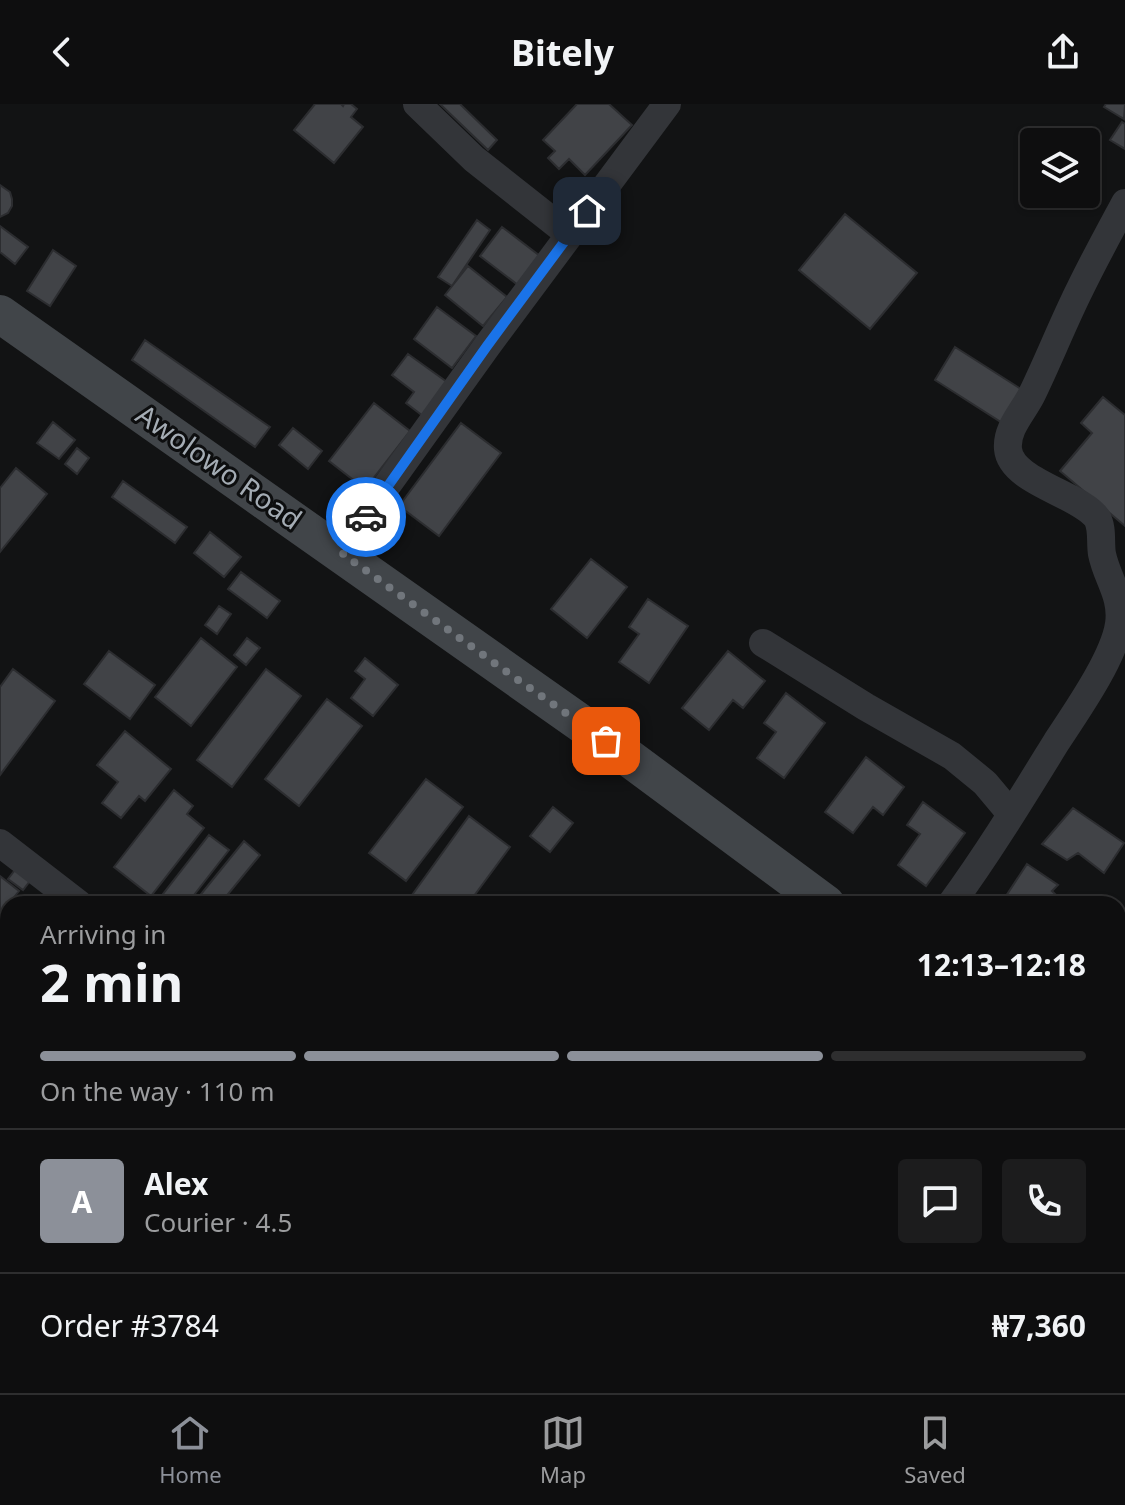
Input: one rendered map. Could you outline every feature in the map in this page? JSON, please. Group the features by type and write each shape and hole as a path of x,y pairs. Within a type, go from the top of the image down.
{"main road":[{"name":"Awolowo Road","path":"0,314 606,741 815,896"},
{"name":"Awolowo Road","path":"0,345 705,844 772,896"}],"street":[{"path":"417,104 474,159 569,234"},
{"path":"343,554 373,505 667,104"},
{"path":"957,896 1092,687 1119,626 1119,602 1102,554 1098,520 1087,509 1042,485 1021,469 1008,449 1011,429 1031,396 1081,287 1125,203"},
{"path":"763,643 952,756 985,783 1011,814"},
{"path":"0,843 69,896"}],"building":[{"path":"315,104 351,104 357,109 351,117 363,127 334,163 294,130"},
{"path":"440,104 460,104 497,140 488,150"},
{"path":"577,104 609,104 632,125 585,175 569,159 559,169 548,158 555,151 543,140"},
{"path":"1106,104 1125,104 1124,119 1104,107"},
{"path":"1122,122 1125,124 1125,149 1110,140"},
{"path":"0,185 10,192 12,206 8,213 0,217"},
{"path":"845,214 917,273 870,329 799,270"},
{"path":"477,220 490,230 452,286 438,277"},
{"path":"0,226 28,247 15,264 0,252"},
{"path":"502,227 540,256 518,285 480,256"},
{"path":"53,250 76,266 50,306 27,291"},
{"path":"468,266 507,297 483,326 445,295"},
{"path":"437,307 476,336 452,368 414,339"},
{"path":"145,340 270,427 255,447 132,360"},
{"path":"955,347 1024,391 1004,424 935,380"},
{"path":"408,354 447,382 423,416 406,403 414,392 392,375"},
{"path":"1103,397 1125,415 1125,526 1060,471 1092,433 1081,423"},
{"path":"374,403 410,431 365,489 329,461"},
{"path":"53,422 75,440 59,459 37,443"},
{"path":"461,423 501,453 439,536 399,506"},
{"path":"293,428 322,451 308,469 279,445"},
{"path":"77,448 89,458 77,474 65,464"},
{"path":"16,468 47,494 0,552 0,488"},
{"path":"123,481 187,527 175,543 112,497"},
{"path":"210,532 241,557 224,577 194,553"},
{"path":"591,559 627,587 587,638 551,609"},
{"path":"241,572 280,601 267,618 228,589"},
{"path":"648,599 688,626 649,683 619,662 639,634 629,627"},
{"path":"219,606 231,614 217,634 205,625"},
{"path":"201,638 237,667 191,726 155,697"},
{"path":"247,638 260,648 246,665 234,655"},
{"path":"109,651 155,685 130,719 84,684"},
{"path":"728,651 765,681 743,708 733,700 709,730 682,708"},
{"path":"365,658 398,685 373,716 351,698 365,679 355,671"},
{"path":"13,669 55,701 0,775 0,687"},
{"path":"266,669 301,696 232,787 197,760"},
{"path":"786,693 825,723 784,778 757,758 776,732 764,723"},
{"path":"327,699 362,726 299,806 265,779"},
{"path":"125,731 171,769 145,801 139,796 121,818 102,803 118,782 97,765"},
{"path":"866,757 904,787 883,815 873,807 853,833 825,812"},
{"path":"426,779 463,807 406,881 369,853"},
{"path":"174,790 193,806 187,814 204,828 151,896 114,867"},
{"path":"923,802 965,833 926,886 898,865 920,834 907,825"},
{"path":"553,807 573,823 550,852 530,836"},
{"path":"1073,808 1124,843 1104,873 1078,853 1067,860 1042,844"},
{"path":"469,816 510,847 474,896 411,896"},
{"path":"209,835 229,850 193,896 161,896"},
{"path":"244,841 260,855 227,896 199,896"},
{"path":"1027,864 1058,885 1052,891 1057,896 1006,896"},
{"path":"18,866 33,877 23,890 8,879"},
{"path":"0,876 19,891 15,896 0,896"}],"way so far":[{"path":"366,517 343,554 606,741"}],"route":[{"path":"366,517 587,211"}]}
